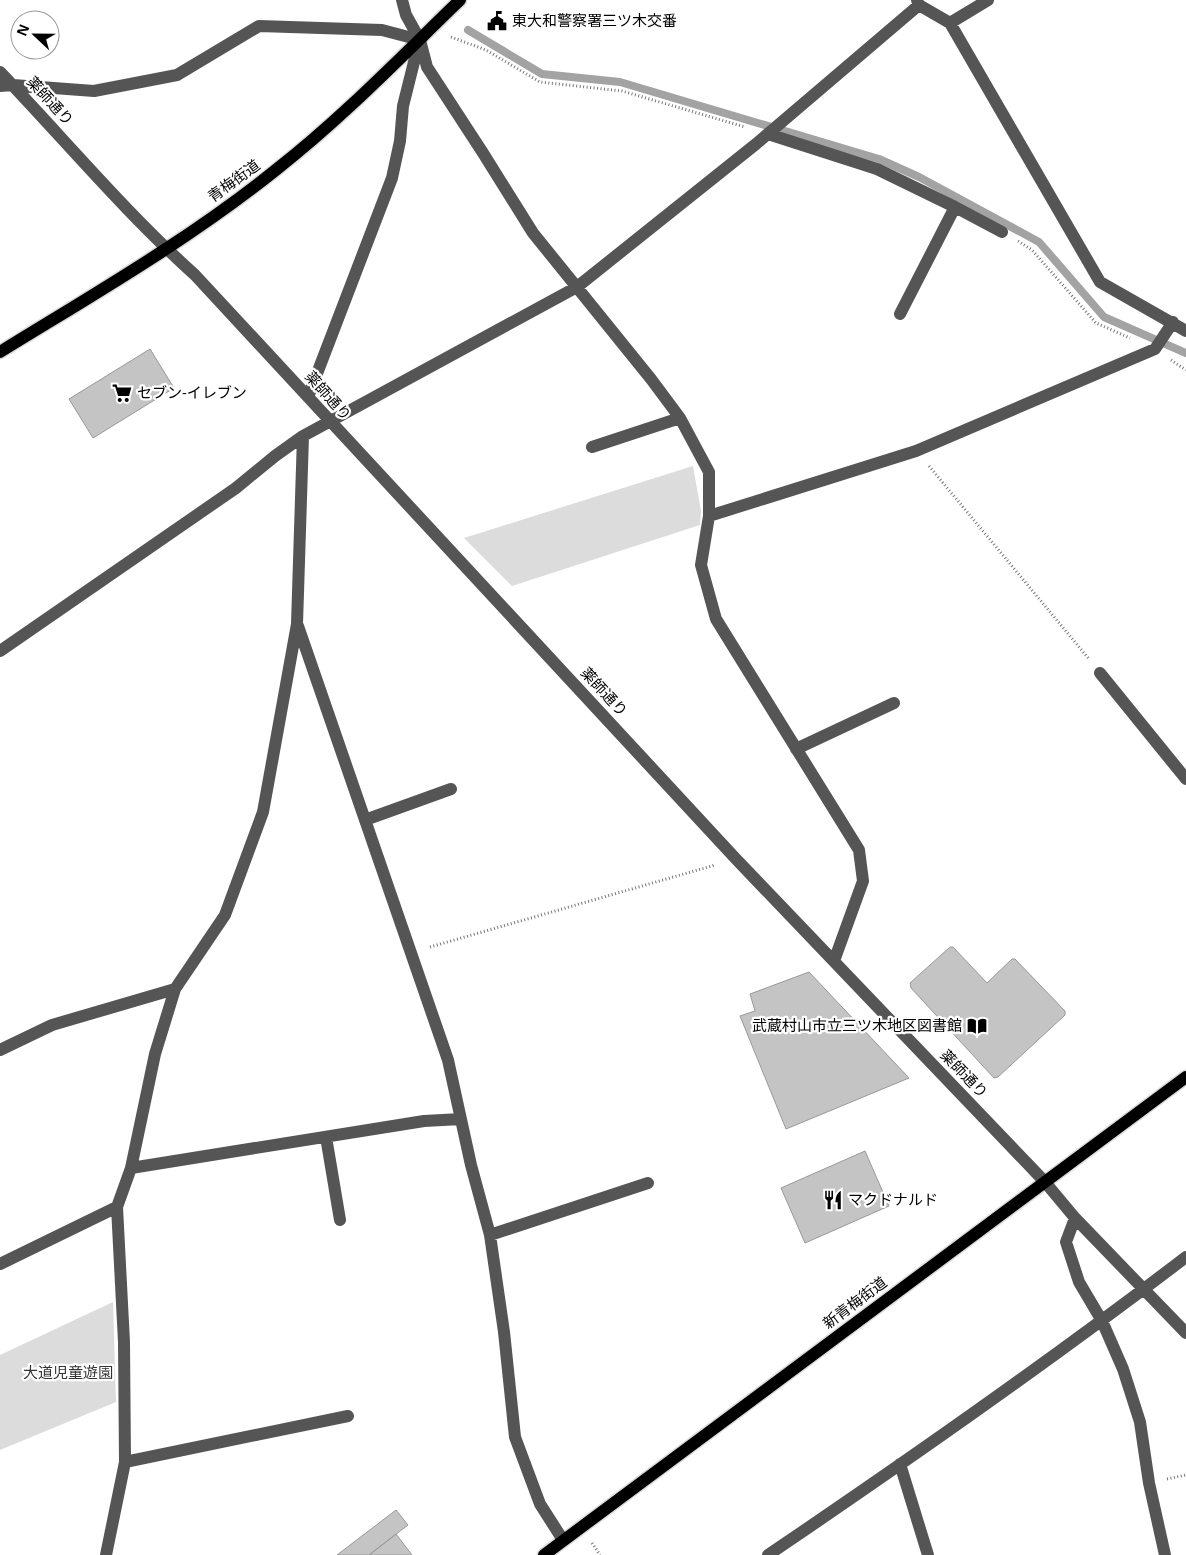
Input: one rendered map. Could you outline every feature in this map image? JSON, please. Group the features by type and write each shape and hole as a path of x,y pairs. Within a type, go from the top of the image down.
{"main road":[{"name":"青梅街道","path":"0,352 167,250 241,198 284,164 341,114 460,0"},
{"name":"新青梅街道","path":"544,1555 1186,1077"}],"street":[{"path":"402,0 406,15 420,40 427,67 533,233 680,418 709,472 709,516 701,565 716,620 859,850 863,881 834,962"},
{"path":"950,23 988,0"},
{"path":"0,651 236,488 303,436 577,287 768,134 918,2 950,23 1100,282 1186,331"},
{"path":"6,86 94,91 177,75 259,26 382,30 420,40"},
{"path":"308,397 392,178 400,141 403,106 420,40"},
{"name":"薬師通り","path":"0,72 6,86 167,250 195,275 736,859 1186,1333"},
{"path":"768,134 877,169 956,207 1002,232"},
{"path":"900,314 956,207"},
{"path":"709,516 916,450 1155,349 1173,322"},
{"path":"592,447 680,418"},
{"path":"106,1555 126,1462 124,1342 117,1207 131,1168 155,1054 175,989 225,915 262,812 297,624 303,436"},
{"path":"297,624 448,1060 471,1165 490,1235 504,1332 515,1437 540,1504 563,1540"},
{"path":"1100,673 1186,779"},
{"path":"796,749 894,704"},
{"path":"365,820 451,789"},
{"path":"0,1050 52,1025 175,989"},
{"path":"131,1168 424,1121 461,1119"},
{"path":"326,1137 340,1220"},
{"path":"490,1235 648,1183"},
{"path":"0,1264 117,1207"},
{"path":"1076,1218 1066,1242 1079,1282 1102,1321 1123,1369 1140,1422 1165,1555"},
{"path":"777,1553 1102,1321 1186,1258"},
{"path":"126,1462 348,1416"},
{"path":"900,1464 928,1555"}],"path":[{"path":"437,22 452,38 486,50 540,82 622,91 768,134"},
{"path":"1002,232 1032,250 1096,323 1155,349"},
{"path":"916,450 1100,673"},
{"path":"410,952 736,859"}],"green space":[{"path":"693,466 701,511 700,525 512,586 464,538"},
{"name":"大道児童遊園","path":"113,1302 116,1402 0,1450 0,1355"}],"building":[{"name":"セブン-イレブン","path":"150,349 174,388 93,438 69,399"},
{"path":"950,947 953,947 987,983 1012,959 1015,959 1065,1011 1065,1015 998,1077 994,1078 911,988 910,983"},
{"path":"809,972 909,1078 786,1129 740,1016 755,1011 750,994"},
{"path":"865,1151 889,1206 805,1243 781,1188"},
{"path":"396,1510 408,1525 369,1555 337,1555"},
{"path":"396,1534 412,1555 369,1555"}],"waterway":[{"path":"468,30 542,74 620,82 879,159 919,177 1039,242 1104,317 1186,353"}],"place":[{"name":"東大和警察署三ツ木交番","path":"497,21"},
{"name":"セブン-イレブン","path":"122,393"},
{"name":"武蔵村山市立三ツ木地区図書館","path":"977,1026"},
{"name":"マクドナルド","path":"833,1200"}]}
